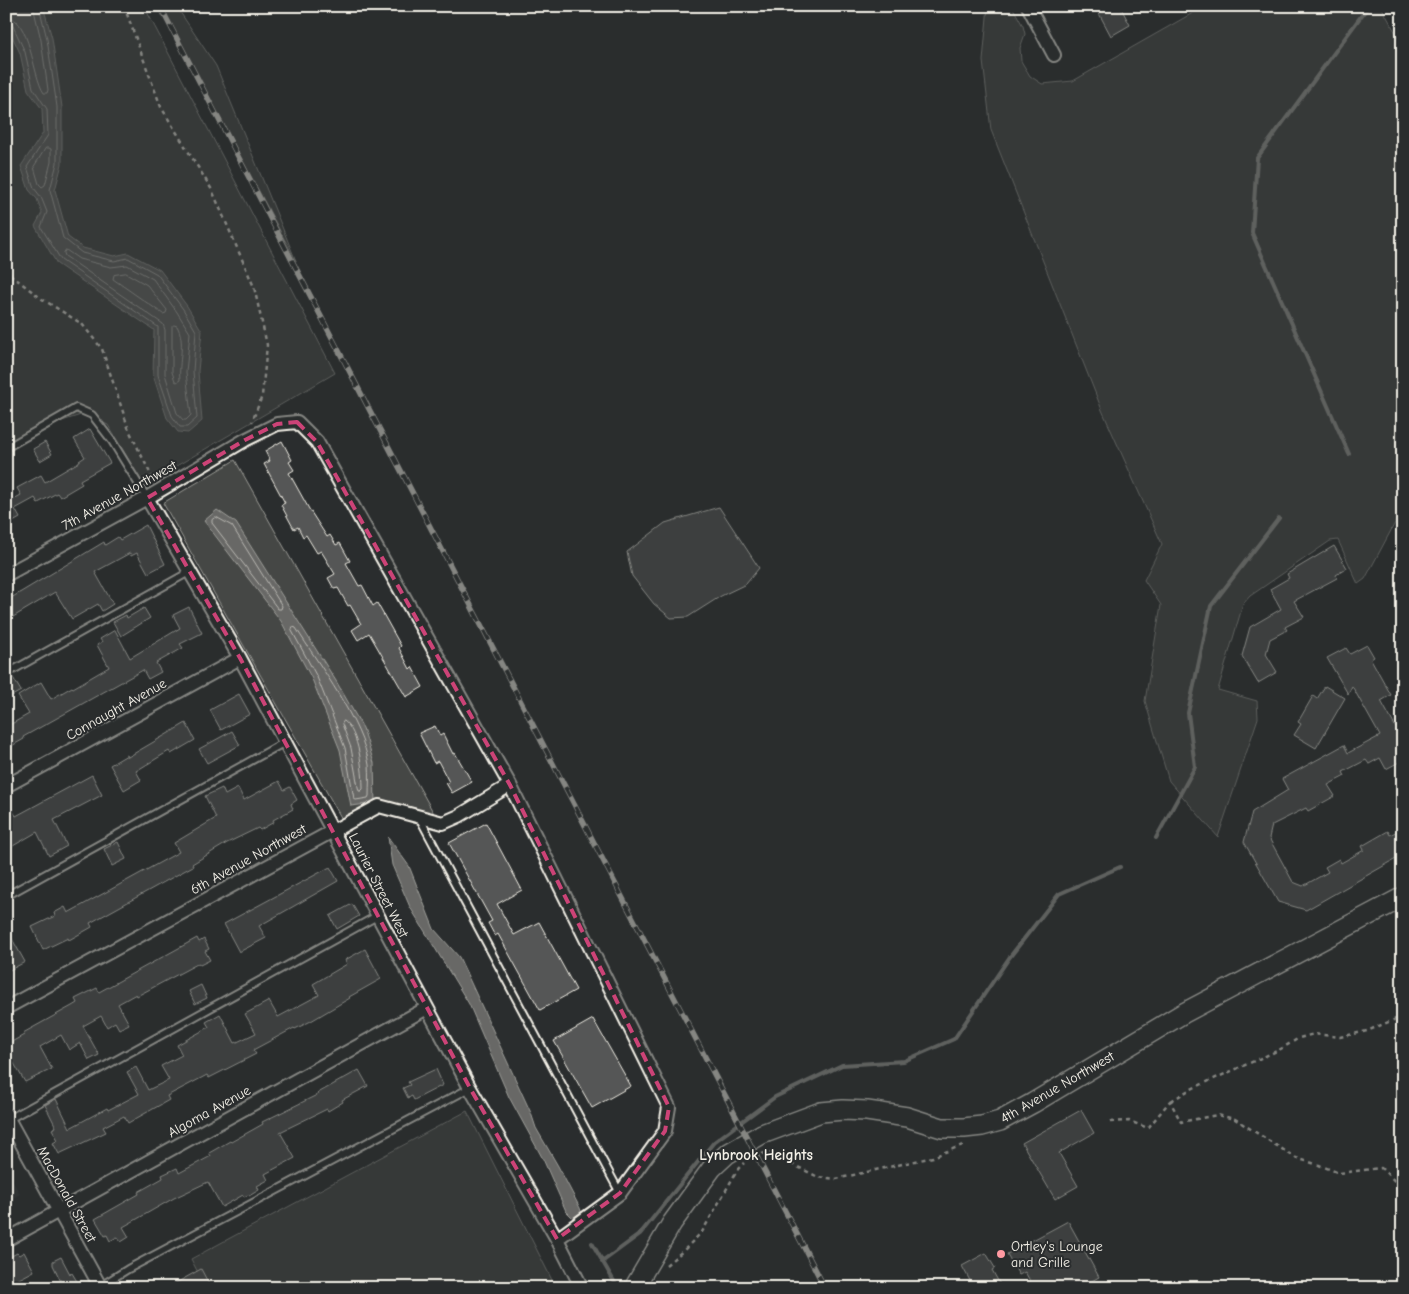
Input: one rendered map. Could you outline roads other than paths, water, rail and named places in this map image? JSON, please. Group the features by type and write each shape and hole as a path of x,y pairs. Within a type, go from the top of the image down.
{"street":[{"path":"1028,6 1054,54"},
{"name":"7th Avenue Northwest","path":"6,575 147,498 245,440 277,424 297,422 317,442 510,785"},
{"name":"Laurier Street West","path":"147,498 240,658 470,1088 557,1239 582,1288"},
{"name":"Connaught Avenue","path":"6,786 240,658"},
{"path":"510,785 669,1107 666,1131 620,1193 557,1239"},
{"name":"6th Avenue Northwest","path":"6,1008 379,806 443,823 459,816 510,785"},
{"name":"4th Avenue Northwest","path":"634,1288 672,1223 712,1168 727,1154 762,1134 820,1112 843,1110 868,1111 907,1117 942,1128 982,1126 1000,1121 1182,1014 1403,897"},
{"name":"Algoma Avenue","path":"6,1240 427,1008"},
{"name":"MacDonald Street","path":"8,1117 100,1287"}],"lane":[{"path":"6,448 76,408 92,415 112,441 147,498"},
{"path":"6,674 191,572"},
{"path":"6,896 285,742"},
{"path":"419,817 620,1193"},
{"path":"8,1117 377,916"},
{"path":"100,1287 128,1269 470,1088"}],"water":[{"path":"6,6 43,6 52,38 62,107 62,164 55,190 68,237 83,248 114,256 128,253 160,270 187,306 202,331 198,371 202,421 188,433 178,432 167,418 153,375 154,330 57,264 35,226 42,213 37,199 29,190 21,166 43,133 42,109 28,90 20,53 6,23"},
{"path":"217,510 236,523 336,681 363,728 374,763 375,803 351,806 340,750 312,679 281,621 204,521"},
{"path":"388,837 409,866 434,929 459,957 531,1113 536,1128 580,1208 582,1214 574,1219 566,1211 543,1159 509,1097 469,1004 410,907 392,865"}],"waterway":[{"path":"1349,454 1252,233 1257,158 1367,8"},
{"path":"1156,838 1195,767 1188,713 1211,606 1279,518"},
{"path":"602,1262 640,1234 714,1142 775,1097 842,1065 904,1061 954,1039 1009,958 1059,894 1120,867"},
{"path":"592,1243 615,1283"}],"railway":[{"path":"160,6 825,1288"}],"place":[{"name":"Ortley's Lounge and Grille","path":"1001,1254"}],"district":[{"name":"Lynbrook Heights","path":"756,1155"}]}
